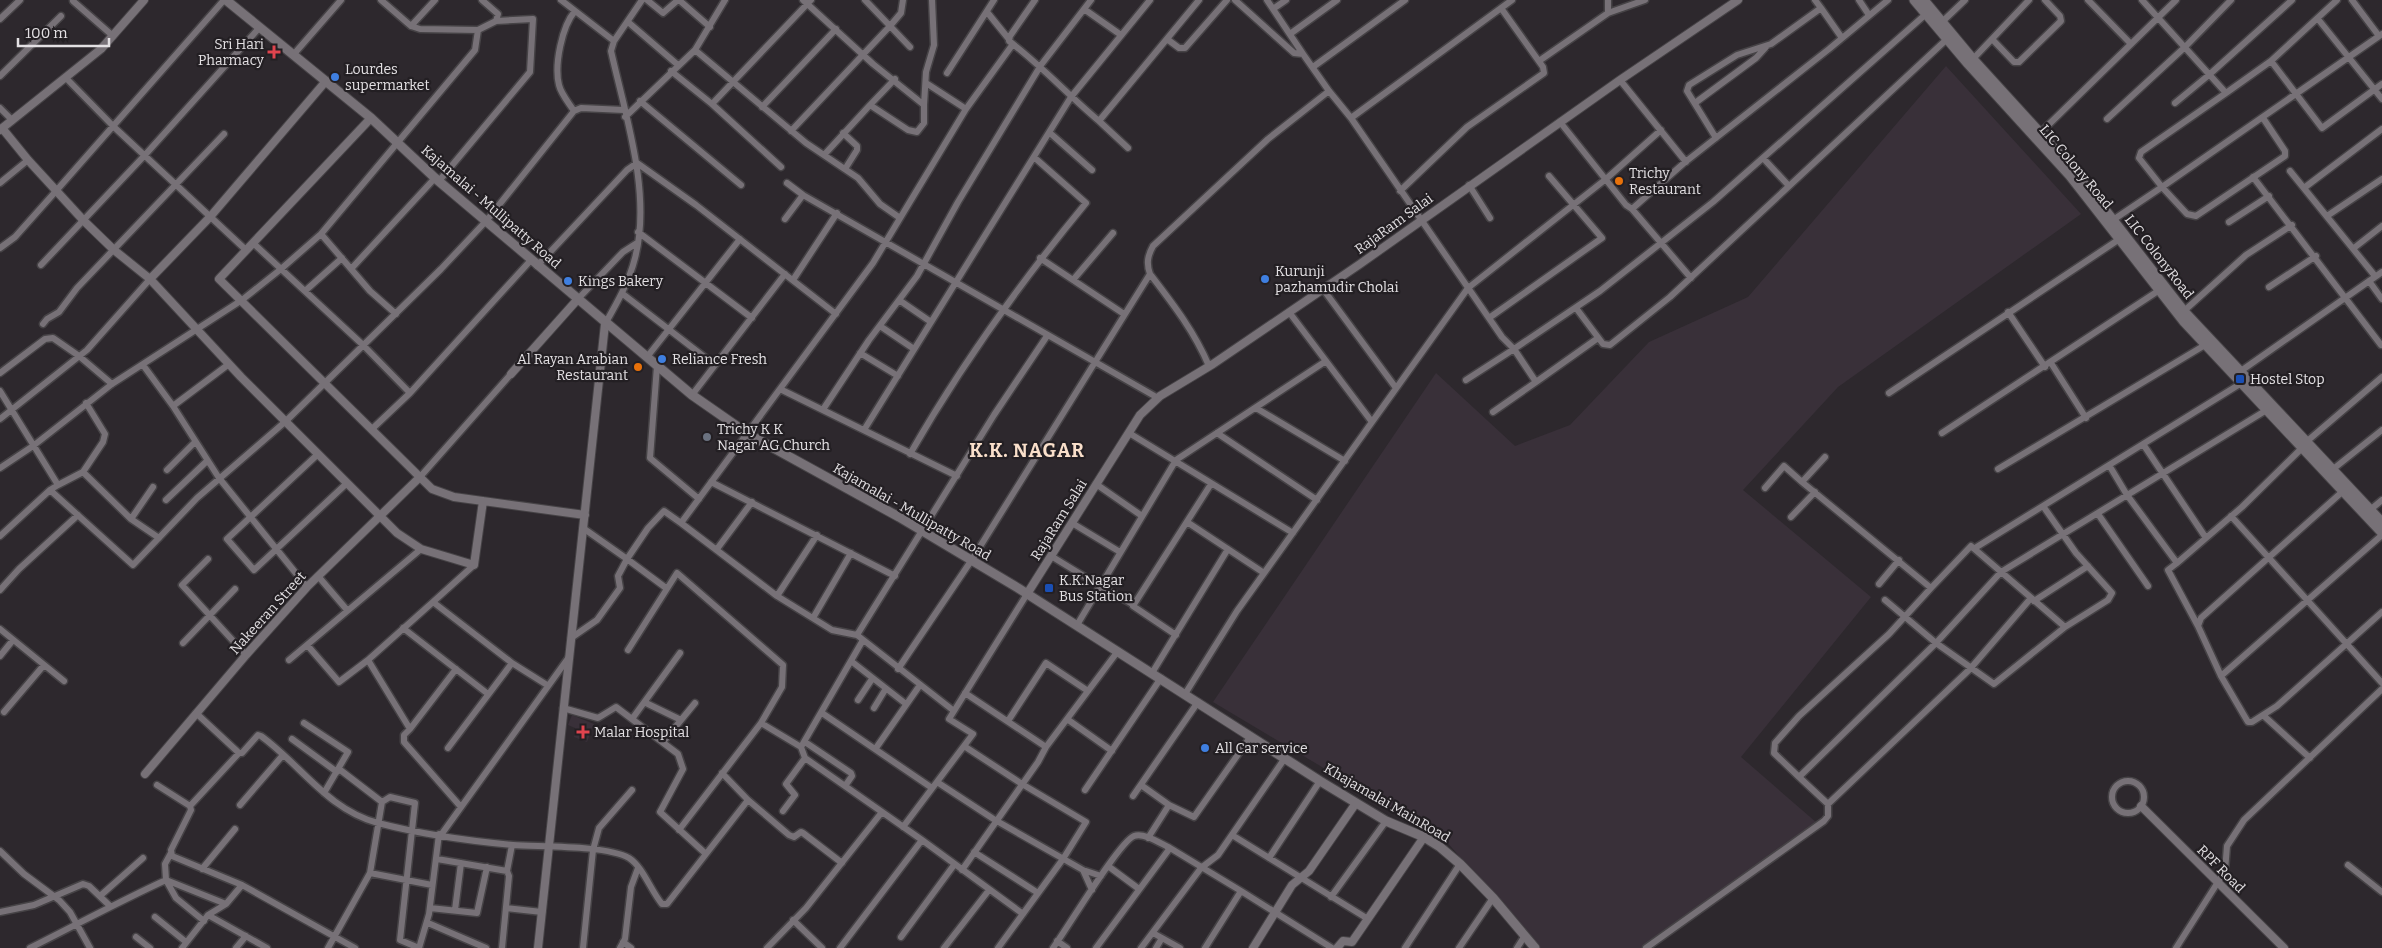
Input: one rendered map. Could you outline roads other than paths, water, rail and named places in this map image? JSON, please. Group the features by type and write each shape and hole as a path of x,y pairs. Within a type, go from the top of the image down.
{"main road":[{"name":"Kajamalai - Mullipatty Road","path":"225,0 371,118 437,180 487,220 605,324 692,395 748,434 923,530 1027,594"},
{"name":"LIC Colony Road","path":"1914,0 1945,31 2037,136"},
{"name":"LIC ColonyRoad","path":"1924,0 1945,31 1973,59 2037,136 2072,174 2162,292 2184,311 2236,374 2382,534"},
{"name":"LIC Colony Road","path":"2109,222 2118,240 2205,345 2236,374"},
{"name":"LIC ColonyRoad","path":"2236,374 2240,384 2265,411 2332,470 2340,486 2382,522"},
{"name":"Khajamalai MainRoad","path":"1027,594 1320,781 1386,821 1424,837 1460,864 1493,898 1535,948"}],"street":[{"path":"0,19 20,0"},
{"path":"0,248 15,237 114,128 225,0"},
{"path":"351,269 437,180 530,72 533,19 496,21 478,30 420,29 411,26 382,0"},
{"path":"411,26 435,0"},
{"path":"482,0 498,14 496,21"},
{"path":"561,0 614,41"},
{"path":"574,0 563,30 558,80 562,92 574,111"},
{"path":"538,948 605,324 622,294 636,257 638,232 637,163 611,51 614,41 642,0"},
{"path":"647,0 664,13 678,0 710,27"},
{"path":"625,117 695,50 725,0"},
{"path":"865,0 910,47"},
{"path":"791,131 901,14 904,0"},
{"path":"870,105 912,132 917,132 924,123 926,83 934,45 932,0"},
{"path":"948,74 994,0"},
{"path":"681,523 836,314 886,242 966,109 1011,41 1035,0"},
{"path":"824,408 860,353 924,264 958,202 1041,65 1091,0"},
{"path":"864,430 1035,158 1071,97 1150,0"},
{"path":"1099,121 1199,0"},
{"path":"1167,39 1179,48 1185,48 1227,0"},
{"path":"1235,0 1294,53 1303,54"},
{"path":"1266,0 1536,382"},
{"path":"1273,10 1286,0"},
{"path":"1290,34 1337,0"},
{"path":"1313,68 1405,0"},
{"path":"1351,118 1512,0"},
{"path":"1608,0 1608,13"},
{"path":"1539,61 1608,13 1645,0"},
{"name":"RajaRam Salai","path":"1027,594 1140,415 1158,398 1323,289 1469,185 1738,0"},
{"path":"1815,0 1842,38"},
{"path":"1859,0 1869,15"},
{"path":"1632,209 1686,162 1888,0"},
{"path":"1576,308 1603,344 1610,345 1670,298 1789,186 1945,31 1965,0"},
{"path":"1973,59 2028,0"},
{"path":"1992,40 2014,62 2019,62 2061,21 2060,16 2045,0"},
{"path":"2088,0 2131,44"},
{"path":"2142,0 2226,93"},
{"path":"2037,136 2176,0"},
{"path":"2107,119 2185,47 2231,0"},
{"path":"2175,103 2292,0"},
{"path":"2264,118 2286,154 2284,158 2196,216 2187,214 2162,187 2138,155 2270,61 2318,20 2337,0"},
{"path":"2109,222 2264,118 2381,35 2352,0"},
{"path":"72,1 113,36"},
{"path":"141,1 101,49 1,129 84,221 114,250 150,279 229,364 380,517 401,536 422,549 474,565"},
{"path":"712,104 807,1 864,55 924,105"},
{"path":"294,54 337,2"},
{"path":"1400,190 1467,127 1541,76 1544,70 1539,61 1501,8"},
{"path":"1695,103 1756,58 1766,47 1821,8"},
{"path":"1084,9 1121,35"},
{"path":"987,12 1011,41 1041,65 1071,97 1128,148"},
{"path":"1466,380 1576,308 1713,202 1926,14"},
{"path":"0,76 61,16"},
{"path":"2318,20 2382,99"},
{"path":"628,22 678,65"},
{"path":"41,265 145,155 260,27"},
{"path":"762,108 836,29"},
{"path":"0,468 33,446 112,384 242,300 321,234 475,50 478,30"},
{"path":"1716,138 1687,91 1689,85 1737,55 1766,47"},
{"path":"695,50 791,131 858,178 880,204 900,218"},
{"path":"2270,61 2298,94 2322,128 2382,84"},
{"path":"671,71 712,104 781,167"},
{"path":"66,78 114,128 246,250"},
{"path":"824,155 894,79"},
{"path":"1620,80 1686,162"},
{"path":"0,419 79,356 150,279 210,218 326,81"},
{"path":"926,83 966,109"},
{"path":"1209,366 1198,340 1150,274 1147,260 1153,246 1268,139 1329,91"},
{"path":"640,101 741,186"},
{"path":"0,108 12,120"},
{"path":"50,490 133,565 219,478 286,421 396,314 487,220 574,111 581,108 624,110"},
{"path":"371,118 219,279 325,381 420,477 440,493 584,515"},
{"path":"1560,122 1626,205 1632,209 1691,278"},
{"path":"2304,188 2382,129"},
{"path":"1185,694 1237,611 1468,288 1606,179 1661,130"},
{"path":"843,133 857,146 857,150 845,169"},
{"path":"1050,133 1092,170"},
{"path":"43,324 47,319 59,312 77,288 224,134"},
{"path":"910,454 941,400 1002,309 1040,258 1086,204 1035,158"},
{"path":"1763,158 1789,186"},
{"path":"0,183 28,160"},
{"path":"637,163 740,239 836,314"},
{"path":"372,429 410,394 534,263 621,176 637,163"},
{"path":"2290,171 2375,276"},
{"path":"1489,318 1602,238 1575,204 1549,176"},
{"path":"2253,177 2316,256 2381,345"},
{"path":"2327,216 2382,179"},
{"path":"788,183 803,195 837,212 1047,336 1158,398"},
{"path":"1469,185 1490,218"},
{"path":"785,219 803,195"},
{"path":"2229,222 2269,196"},
{"path":"793,280 837,212"},
{"path":"2184,311 2246,255 2292,225"},
{"path":"2354,248 2382,226"},
{"path":"638,232 752,318"},
{"path":"1073,280 1113,233"},
{"path":"321,234 370,291 396,314"},
{"path":"647,357 740,239"},
{"path":"1889,392 2118,240"},
{"path":"253,243 363,345 410,394"},
{"path":"420,477 577,300 623,252 637,243"},
{"path":"2269,287 2316,256"},
{"path":"305,291 342,258"},
{"path":"1040,258 1124,314"},
{"path":"2236,374 2382,272"},
{"path":"692,395 785,274"},
{"path":"898,669 971,561 1150,274"},
{"path":"2369,281 2382,299"},
{"path":"1323,289 1396,388"},
{"path":"1942,433 2162,292"},
{"path":"622,294 715,365"},
{"path":"899,300 932,322"},
{"path":"1289,312 1372,422"},
{"path":"2008,312 2045,367"},
{"path":"880,326 914,349"},
{"path":"783,811 795,795 786,784 805,758 803,745 851,660 860,638 895,576 994,415 1047,336"},
{"path":"0,373 49,337 79,356 112,384"},
{"path":"1493,412 1598,338"},
{"path":"1998,469 2205,345"},
{"path":"860,353 898,376"},
{"path":"1077,625 1176,460 1326,361"},
{"path":"2051,363 2086,418"},
{"path":"173,406 229,364"},
{"path":"143,365 173,406 219,478 307,588"},
{"path":"658,366 650,458 699,499"},
{"path":"2382,377 2303,446 2232,516 2168,570 2222,676 2248,722 2264,716 2346,646 2382,612"},
{"path":"1975,548 2240,384"},
{"path":"780,389 824,408 910,454 957,476"},
{"path":"0,391 58,485"},
{"path":"0,536 50,490 83,472 103,442 105,434 86,404"},
{"path":"1256,408 1345,461"},
{"path":"1799,776 1936,643 2001,572 2265,411"},
{"path":"2332,470 2382,430"},
{"path":"1129,432 1293,533"},
{"path":"1217,433 1317,500"},
{"path":"167,470 195,442"},
{"path":"2143,444 2206,538"},
{"path":"317,455 227,539 254,570 346,484"},
{"path":"1802,482 1825,457"},
{"path":"166,500 207,461"},
{"path":"2109,465 2127,495 2177,563"},
{"path":"1765,488 1784,466 1931,588"},
{"path":"83,472 131,519 159,538"},
{"name":"Nakeeran Street","path":"145,774 246,655 318,576 420,477"},
{"path":"712,482 895,576"},
{"path":"1096,484 1142,516"},
{"path":"1134,604 1211,484"},
{"path":"2198,626 2201,618 2268,558 2340,486"},
{"path":"131,519 153,487"},
{"path":"1791,517 1815,492"},
{"path":"2370,510 2382,500"},
{"path":"308,646 339,682 368,660 474,565 483,501"},
{"path":"717,550 752,502"},
{"path":"1885,600 1970,669 1996,683 2065,627 2112,596 2111,591 2063,535 2043,506"},
{"path":"571,638 597,620 620,588 618,576 627,559 648,528 664,510 777,596 832,630 860,638 954,711"},
{"path":"2098,514 2148,586"},
{"path":"0,590 19,569 78,515"},
{"path":"2232,516 2346,646 2382,683"},
{"path":"1072,522 1120,552"},
{"path":"1187,522 1264,573"},
{"path":"583,528 666,588"},
{"path":"2222,676 2382,534"},
{"path":"777,596 817,535"},
{"path":"1646,948 1824,821 1828,816 1828,804 1774,753 1775,744 1799,716 1905,618 1967,547 1975,548 2065,627"},
{"path":"289,660 422,549"},
{"path":"1152,673 1228,549"},
{"path":"813,618 851,553"},
{"path":"1051,556 1134,604 1133,606 1176,635"},
{"path":"208,559 182,585 246,655"},
{"path":"1879,584 1899,560"},
{"path":"1828,804 1970,669 2033,600 2088,566"},
{"path":"628,650 677,573 781,662 783,668 782,687 761,723 679,830"},
{"path":"318,576 347,610"},
{"path":"183,643 235,588"},
{"path":"949,719 1027,594"},
{"path":"433,602 512,662 547,685"},
{"path":"403,628 488,694"},
{"path":"0,629 64,681"},
{"path":"0,656 13,640"},
{"path":"962,870 1046,747 1086,691 1118,651"},
{"path":"632,718 646,702 655,686 680,653"},
{"path":"328,948 370,872 382,802 390,796 415,803 400,940 419,948 428,923 440,834 462,807 547,685 569,658"},
{"path":"368,660 410,729"},
{"path":"851,660 872,680 906,704"},
{"path":"448,748 512,662"},
{"path":"1008,721 1046,663 1086,691"},
{"path":"4,712 44,665"},
{"path":"456,669 404,735 404,742 462,807"},
{"path":"1086,790 1161,678"},
{"path":"858,700 872,680"},
{"path":"876,748 920,685"},
{"path":"2176,948 2227,865 2229,842 2244,820 2382,689"},
{"path":"874,708 886,690"},
{"path":"965,693 1046,747"},
{"path":"646,702 681,720"},
{"path":"1133,796 1198,702"},
{"path":"663,742 695,703"},
{"path":"903,826 973,734 949,719 946,705"},
{"path":"563,708 598,718 616,707 678,754 683,769 660,812 706,854"},
{"path":"196,713 239,753"},
{"path":"822,713 935,785 1083,870 1101,876"},
{"path":"2264,716 2310,758"},
{"path":"1066,719 1112,751"},
{"path":"304,723 348,752 324,793"},
{"path":"761,723 851,773 852,776 845,786"},
{"path":"204,921 176,898 166,880 164,864 190,814 190,806 258,735 269,742 324,793 347,811 378,823 440,834 512,845 593,850 626,857 638,868 659,901 665,905 748,800"},
{"path":"1141,785 1169,805 1191,817 1196,815 1251,736"},
{"path":"292,738 382,802"},
{"path":"964,746 1022,784 1086,822 1063,859 998,948"},
{"path":"240,805 283,755"},
{"path":"805,758 903,826 1023,914"},
{"path":"1141,948 1201,868 1218,855 1285,758"},
{"path":"722,773 748,800 792,836 803,833 842,863"},
{"path":"2129,780 2141,786 2144,796 2141,806 2133,812 2122,812 2115,807 2112,801 2118,784 2129,780"},
{"path":"1269,858 1320,781"},
{"path":"158,785 190,806"},
{"path":"583,948 593,850 602,822 632,790"},
{"path":"1253,948 1292,885 1309,871 1356,802"},
{"path":"1148,838 1169,805"},
{"name":"RPF Road","path":"2141,806 2284,948"},
{"path":"767,948 794,920 882,812"},
{"path":"1331,897 1386,821"},
{"path":"202,869 235,828"},
{"path":"1053,948 1108,866 1132,837 1140,835 1170,848 1332,948"},
{"path":"1232,835 1368,919"},
{"path":"1337,948 1343,941 1352,942 1424,837"},
{"path":"840,948 922,840"},
{"path":"502,948 509,876 507,871 512,845"},
{"path":"1096,948 1170,848"},
{"path":"0,851 24,874 54,896 70,912 90,948"},
{"path":"974,852 1038,893"},
{"path":"171,853 176,858 242,885 355,948"},
{"path":"100,896 143,858"},
{"path":"437,859 507,871"},
{"path":"455,910 461,863"},
{"path":"1405,948 1460,864"},
{"path":"901,937 954,865"},
{"path":"2348,865 2382,892"},
{"path":"1108,866 1139,889"},
{"path":"430,908 477,913 487,867"},
{"path":"630,948 622,945 632,887 638,868"},
{"path":"1083,870 1092,890"},
{"path":"370,872 432,885"},
{"path":"30,948 110,906 166,880 226,904"},
{"path":"0,912 27,907 83,884 89,886 110,906"},
{"path":"155,917 184,945 208,915 226,904 242,885"},
{"path":"944,948 989,890"},
{"path":"1205,948 1241,891"},
{"path":"1458,948 1493,898"},
{"path":"506,908 542,912"},
{"path":"208,915 267,948"},
{"path":"794,920 822,948"},
{"path":"428,923 486,948"},
{"path":"1153,933 1180,948"},
{"path":"236,948 246,936"},
{"path":"136,937 150,948"},
{"path":"1517,948 1524,937"},
{"path":"1156,948 1162,938"},
{"path":"774,941 777,948"},
{"path":"1058,941 1067,948"}],"place":[{"name":"Sri Hari Pharmacy","path":"274,52"},
{"name":"Lourdes supermarket","path":"335,77"},
{"name":"Trichy Restaurant","path":"1619,181"},
{"name":"Kurunji pazhamudir Cholai","path":"1265,279"},
{"name":"Kings Bakery","path":"568,281"},
{"name":"Reliance Fresh","path":"662,359"},
{"name":"Al Rayan Arabian Restaurant","path":"638,367"},
{"name":"Hostel Stop","path":"2240,379"},
{"name":"Trichy K K Nagar AG Church","path":"707,437"},
{"name":"K.K.Nagar Bus Station","path":"1049,588"},
{"name":"Malar Hospital","path":"583,732"},
{"name":"All Car service","path":"1205,748"}],"district":[{"name":"K.K. NAGAR","path":"1027,450"}]}
